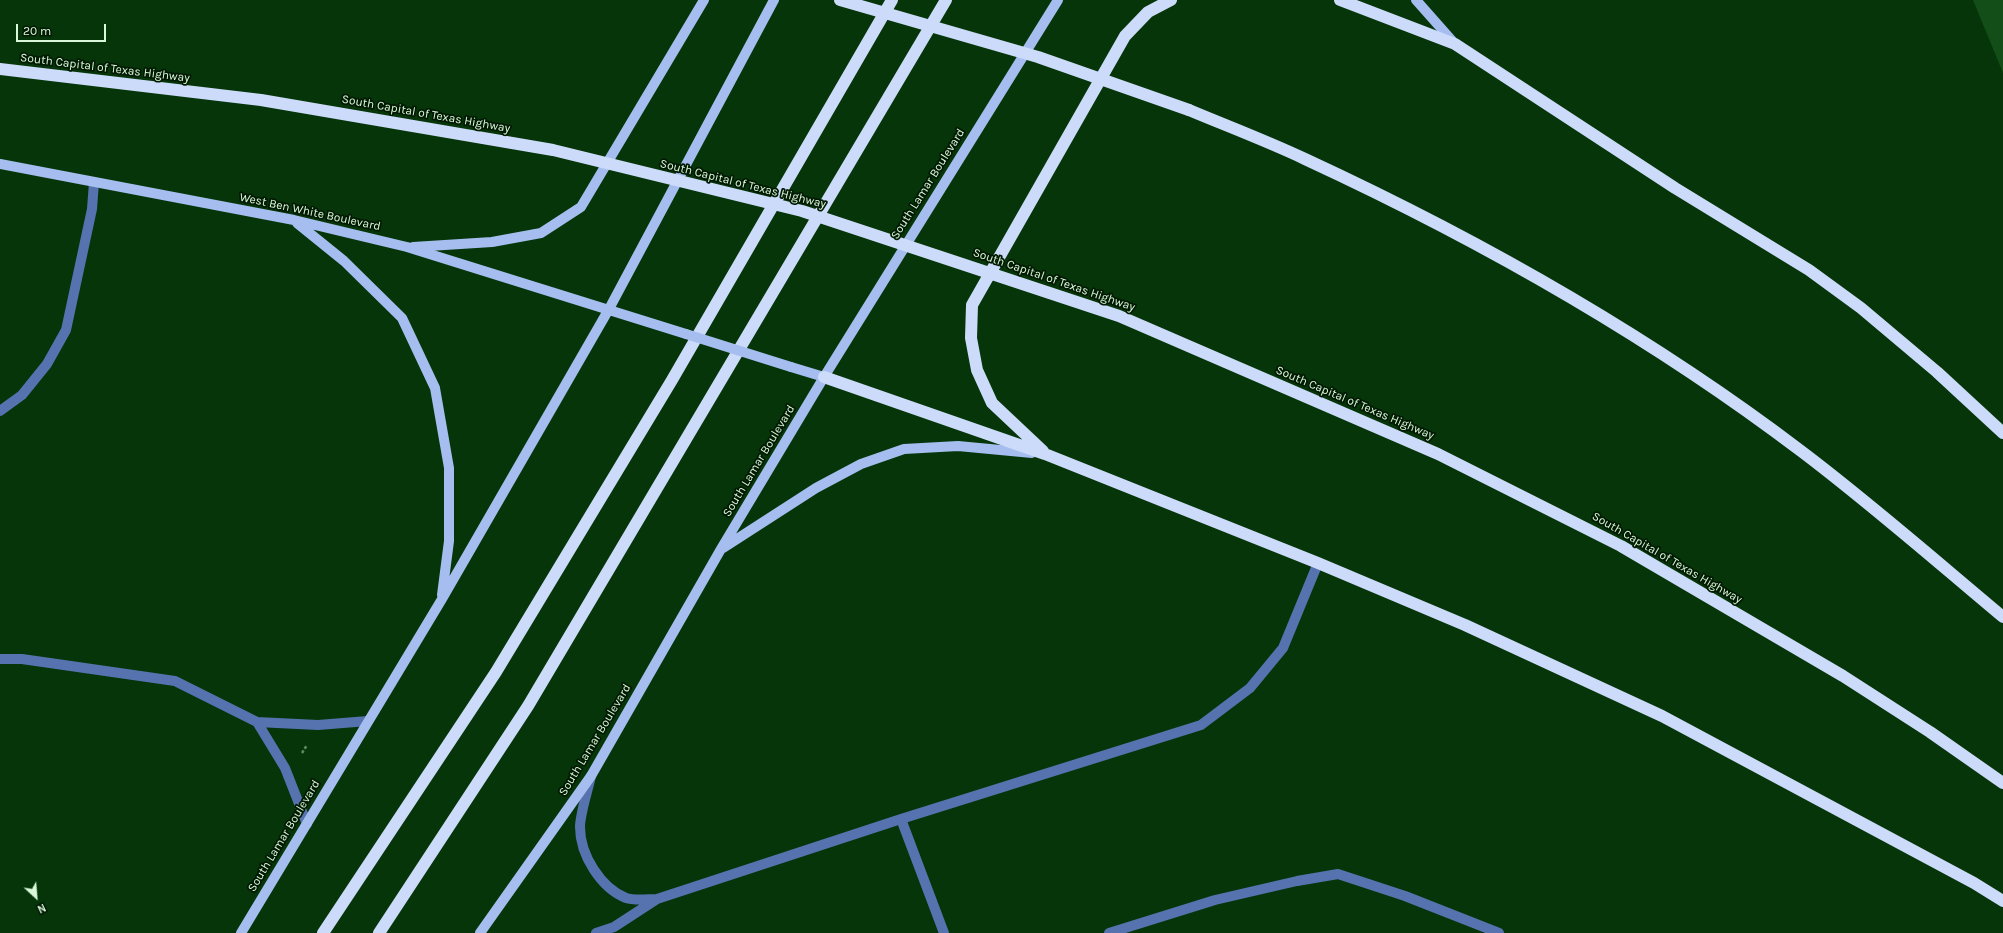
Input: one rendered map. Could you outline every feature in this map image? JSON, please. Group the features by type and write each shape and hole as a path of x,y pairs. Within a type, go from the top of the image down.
{"highway":[{"path":"840,0 1038,57 1189,110 1302,157 1398,203 1493,254 1587,308 1684,370 1800,450 1858,495 2003,617"},
{"path":"323,933 500,665 672,380 892,0"},
{"path":"379,933 528,706 946,0"},
{"path":"1045,454 992,402 977,370 971,338 972,304 1125,36 1148,12 1171,0"},
{"path":"1340,0 1455,44 1675,188 1809,270 1861,308 1931,367 2003,433"},
{"name":"South Capital of Texas Highway","path":"0,69 261,100 552,150 802,211 1119,316 1438,454 1621,546 1843,676 1930,732 2003,783"},
{"path":"824,377 1045,454 1318,563 1465,625 1662,716 1961,876 2003,901"}],"main road":[{"path":"406,247 492,242 541,233 581,207 704,0"},
{"name":"South Lamar Boulevard","path":"241,933 442,599 609,309 774,0"},
{"name":"South Lamar Boulevard","path":"480,933 591,776 721,549 824,377 1058,0"},
{"path":"1416,0 1455,44"},
{"name":"West Ben White Boulevard","path":"0,164 294,220 406,247 609,309"},
{"path":"294,220 344,261 402,318 436,388 449,468 449,541 442,599"},
{"path":"609,309 824,377"},
{"path":"721,549 816,488 861,464 904,449 958,446 1045,454"}],"street":[{"path":"0,411 22,395 47,364 66,330 92,209 94,182"},
{"path":"596,933 614,927 657,899 901,819 1202,725 1250,688 1283,648 1318,563"},
{"path":"0,659 22,659 176,681 257,722 318,725 368,721"},
{"path":"257,722 284,768 307,824"},
{"path":"591,776 580,827 585,854 598,874 614,892 628,899 657,899"},
{"path":"901,819 944,933"},
{"path":"1109,933 1215,900 1297,881 1338,874 1405,896 1499,933"}],"path":[{"path":"302,753 307,744"}],"green space":[{"path":"1973,0 2003,0 2003,73"}]}
